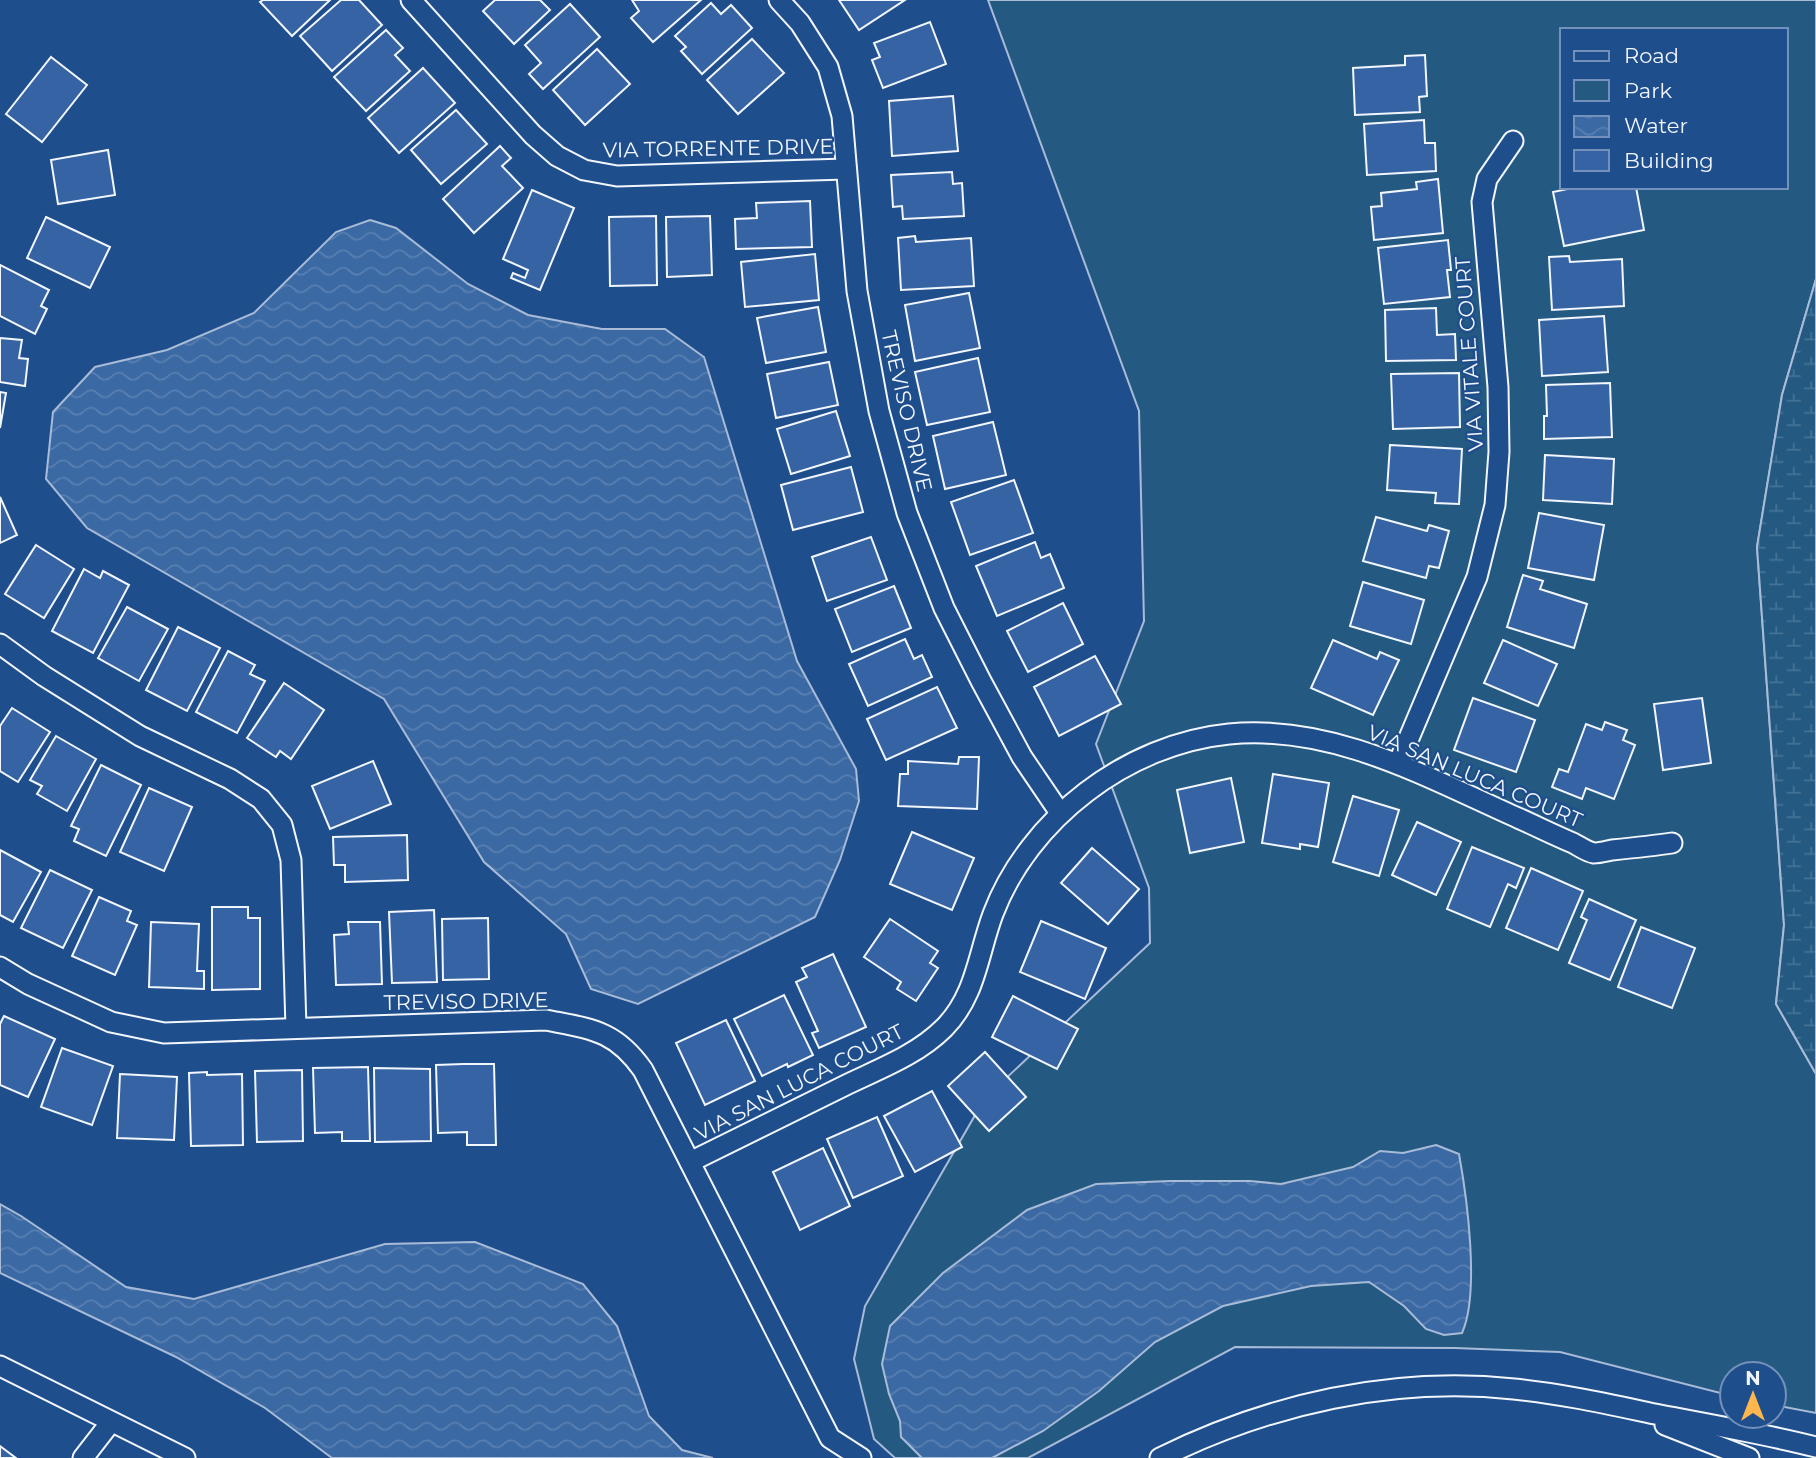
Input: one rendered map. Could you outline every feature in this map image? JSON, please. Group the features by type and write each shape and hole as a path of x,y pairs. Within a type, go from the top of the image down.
{"street":[{"name":"VIA TORRENTE DRIVE","path":"411,0 533,135 557,156 584,170 617,176 846,169"},
{"name":"TREVISO DRIVE","path":"779,0 800,23 828,67 842,116 857,290 879,411 907,513 943,608 1022,757 1060,813"},
{"name":"VIA VITALE COURT","path":"1398,764 1477,577 1495,505 1499,452 1498,387 1482,202 1487,179 1513,141"},
{"path":"0,644 44,676 140,736 230,779 261,799 282,825 291,860 296,1028"},
{"name":"VIA SAN LUCA COURT","path":"690,1162 899,1059 945,1027 971,988 993,915 1006,886 1035,842 1060,813 1124,768 1187,742 1227,734 1263,733 1308,737 1345,745 1398,764 1594,853 1672,844"},
{"name":"TREVISO DRIVE","path":"0,967 29,984 111,1022 164,1033 546,1020 594,1029 629,1049 643,1070 830,1438 829,1458"},
{"path":"0,1366 185,1458"},
{"path":"1160,1458 1181,1453 1248,1421 1289,1408 1375,1391 1460,1386 1512,1388 1564,1395 1816,1447"},
{"path":"1615,1406 1749,1458"},
{"path":"83,1458 111,1422"},
{"path":"830,1438 861,1458"}],"green space":[{"path":"988,0 1816,0 1816,279 1782,395 1757,547 1784,925 1776,1004 1816,1074 1816,1413 1788,1408 1788,1360 1718,1360 1718,1392 1560,1352 1455,1348 1235,1347 1028,1458 895,1458 874,1439 854,1359 865,1306 985,1098 1150,943 1149,888 1096,744 1144,621 1139,411"},
{"path":"1816,279 1816,1074 1776,1004 1784,925 1757,547 1782,395"}],"water":[{"path":"370,220 396,228 468,284 528,315 602,329 665,329 704,357 797,661 856,769 859,801 840,860 815,917 638,1004 591,989 566,934 484,862 384,699 87,528 46,479 53,412 95,367 167,350 254,313 336,232"},
{"path":"1436,1145 1459,1154 1465,1195 1471,1270 1467,1316 1462,1333 1444,1335 1426,1329 1404,1306 1369,1282 1311,1286 1223,1306 1155,1342 1099,1391 1043,1431 992,1458 922,1458 901,1437 900,1421 889,1394 882,1364 890,1326 943,1273 1027,1210 1096,1184 1250,1181 1281,1184 1353,1167 1380,1151 1403,1153"},
{"path":"0,1204 126,1287 194,1299 385,1244 475,1242 583,1284 617,1326 649,1416 682,1450 713,1458 332,1458 265,1408 176,1357 0,1273"}],"building":[{"path":"330,0 292,36 260,2"},
{"path":"341,0 359,0 382,25 332,71 300,36"},
{"path":"495,0 540,0 550,10 514,44 483,11"},
{"path":"632,0 701,0 653,42 631,18 639,11"},
{"path":"839,0 905,0 859,30"},
{"path":"711,3 721,14 731,5 752,28 702,74 681,51 686,47 675,36"},
{"path":"570,4 600,37 543,89 529,74 541,63 525,45"},
{"path":"930,22 946,64 883,88 872,60 880,57 874,43"},
{"path":"386,30 403,48 395,55 410,71 366,111 334,77"},
{"path":"752,39 784,73 738,114 707,80"},
{"path":"597,49 630,84 585,125 553,90"},
{"path":"1425,55 1427,96 1419,97 1420,112 1355,115 1353,68 1405,65 1405,56"},
{"path":"51,57 87,85 42,142 6,114"},
{"path":"423,68 455,103 399,153 368,118"},
{"path":"953,96 958,151 892,156 889,101"},
{"path":"456,110 487,144 441,184 411,150"},
{"path":"1424,120 1425,143 1435,143 1436,171 1367,175 1364,124"},
{"path":"500,146 511,158 502,166 523,188 474,233 443,199"},
{"path":"108,150 115,195 58,204 51,160"},
{"path":"952,172 953,184 962,183 964,216 903,219 902,206 893,207 891,175"},
{"path":"1438,179 1443,233 1374,240 1371,207 1382,206 1381,193 1417,189 1416,182"},
{"path":"1567,189 1636,189 1644,230 1564,246 1553,192"},
{"path":"532,190 574,208 540,290 511,278 513,273 525,278 528,270 503,259"},
{"path":"810,201 812,247 736,249 735,219 757,218 756,203"},
{"path":"656,216 657,285 610,286 609,217"},
{"path":"710,216 712,275 667,277 666,217"},
{"path":"46,217 110,247 90,288 27,258"},
{"path":"915,236 916,242 971,238 974,286 901,290 898,238"},
{"path":"1448,240 1450,297 1384,304 1378,248"},
{"path":"815,254 819,300 745,307 741,262"},
{"path":"1569,256 1570,262 1622,259 1624,306 1552,310 1549,257"},
{"path":"0,265 49,290 41,306 47,309 35,334 0,316"},
{"path":"969,293 980,348 915,361 905,305"},
{"path":"818,307 826,352 766,363 757,318"},
{"path":"1436,308 1437,335 1455,334 1456,360 1386,361 1385,310"},
{"path":"1604,316 1608,372 1542,376 1539,320"},
{"path":"0,338 22,340 19,358 28,359 25,386 0,382"},
{"path":"978,358 990,412 927,425 915,372"},
{"path":"829,362 838,405 776,418 767,374"},
{"path":"1459,373 1460,427 1393,429 1391,374"},
{"path":"1610,383 1612,437 1544,439 1544,416 1547,416 1546,385"},
{"path":"0,392 6,393 0,428"},
{"path":"836,411 850,456 791,474 777,429"},
{"path":"993,422 1006,475 945,489 933,436"},
{"path":"1390,445 1462,449 1459,504 1435,503 1436,493 1387,490"},
{"path":"1545,455 1614,459 1612,504 1543,500"},
{"path":"851,467 863,512 793,530 781,485"},
{"path":"1014,480 1033,533 970,555 951,502"},
{"path":"0,497 17,535 0,543"},
{"path":"1539,513 1604,525 1594,580 1528,568"},
{"path":"1376,517 1427,531 1429,525 1449,531 1439,568 1429,566 1426,578 1363,561"},
{"path":"871,537 887,580 827,601 812,557"},
{"path":"1035,542 1041,558 1050,554 1064,588 997,616 976,566"},
{"path":"36,545 74,569 44,618 5,594"},
{"path":"84,569 100,578 103,571 129,585 93,653 52,631"},
{"path":"1523,575 1543,581 1540,589 1587,604 1574,648 1507,627"},
{"path":"1363,582 1424,600 1411,644 1350,626"},
{"path":"894,586 911,628 852,652 835,609"},
{"path":"1063,603 1083,644 1028,672 1007,631"},
{"path":"127,607 168,629 139,681 98,658"},
{"path":"178,627 220,648 187,711 146,690"},
{"path":"905,639 914,659 922,655 932,677 868,706 849,664"},
{"path":"1333,640 1377,659 1380,652 1399,660 1373,715 1311,688"},
{"path":"1503,640 1557,664 1538,706 1484,683"},
{"path":"228,651 255,665 250,674 265,681 237,733 196,712"},
{"path":"1095,656 1121,704 1059,736 1034,687"},
{"path":"284,683 324,710 291,759 280,751 276,757 247,738"},
{"path":"937,687 957,728 886,760 867,719"},
{"path":"1473,698 1535,720 1516,772 1454,750"},
{"path":"1702,698 1711,763 1663,770 1654,704"},
{"path":"12,708 50,732 18,782 0,771 0,726"},
{"path":"1605,722 1627,730 1623,740 1635,745 1614,799 1586,788 1582,799 1552,787 1559,769 1568,772 1586,724 1602,730"},
{"path":"56,736 96,759 67,811 37,794 42,786 30,780"},
{"path":"959,757 979,757 977,809 898,806 900,774 908,774 908,761 958,764"},
{"path":"373,761 391,804 330,829 312,786"},
{"path":"101,765 141,785 106,856 74,841 79,829 71,826"},
{"path":"1273,774 1329,783 1318,847 1300,844 1300,849 1262,843"},
{"path":"1231,778 1244,842 1190,853 1177,790"},
{"path":"149,788 192,807 164,871 120,852"},
{"path":"1353,796 1399,810 1379,876 1333,862"},
{"path":"1417,822 1461,842 1436,895 1392,875"},
{"path":"912,832 974,858 952,910 890,884"},
{"path":"407,835 408,880 345,882 345,865 334,865 333,837"},
{"path":"1472,847 1524,868 1516,888 1508,884 1490,927 1447,909"},
{"path":"1092,848 1139,889 1108,924 1061,883"},
{"path":"0,850 41,872 13,922 0,915"},
{"path":"1531,868 1583,891 1558,950 1506,928"},
{"path":"50,870 92,890 63,948 21,928"},
{"path":"99,897 131,911 127,921 137,925 115,975 72,956"},
{"path":"1589,899 1636,920 1610,980 1569,963 1587,920 1581,917"},
{"path":"212,907 248,907 248,918 260,918 260,989 212,990"},
{"path":"434,910 437,982 392,983 389,912"},
{"path":"488,918 489,979 443,980 442,919"},
{"path":"890,919 938,951 930,963 938,968 916,1001 897,989 901,982 864,957"},
{"path":"1041,921 1106,948 1085,999 1020,972"},
{"path":"151,922 199,924 197,971 204,971 204,989 149,987"},
{"path":"348,922 380,922 382,984 336,985 334,935 349,934"},
{"path":"1641,927 1695,948 1672,1008 1618,987"},
{"path":"833,954 866,1027 819,1048 812,1033 818,1031 796,982 807,977 802,968"},
{"path":"784,995 813,1055 762,1076 734,1019"},
{"path":"1013,996 1078,1029 1057,1069 992,1037"},
{"path":"4,1016 55,1039 28,1097 0,1085 0,1024"},
{"path":"726,1020 755,1081 705,1105 676,1043"},
{"path":"62,1048 113,1066 92,1125 41,1107"},
{"path":"985,1052 1026,1097 989,1131 948,1086"},
{"path":"494,1064 496,1145 467,1145 467,1132 438,1133 436,1065"},
{"path":"368,1067 370,1141 342,1141 342,1132 315,1133 313,1068"},
{"path":"374,1068 430,1069 431,1141 375,1142"},
{"path":"302,1070 303,1141 257,1142 255,1071"},
{"path":"207,1072 207,1075 242,1074 243,1145 191,1146 189,1073"},
{"path":"120,1074 177,1077 174,1140 117,1138"},
{"path":"932,1091 962,1147 915,1172 884,1116"},
{"path":"877,1117 903,1176 853,1198 827,1139"},
{"path":"823,1148 850,1206 800,1230 773,1172"},
{"path":"0,1446 16,1458 0,1458"}]}
